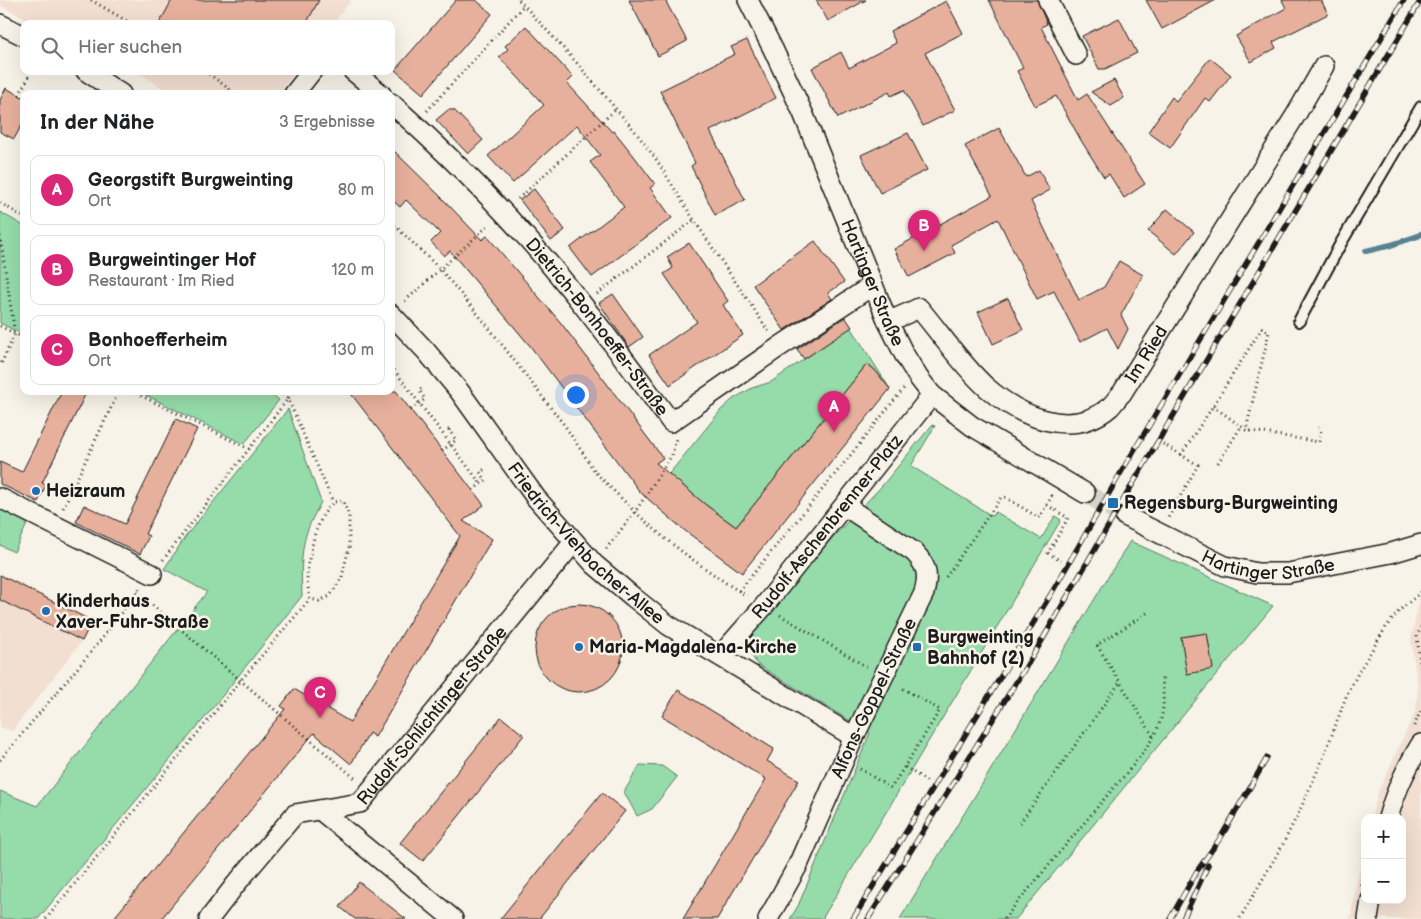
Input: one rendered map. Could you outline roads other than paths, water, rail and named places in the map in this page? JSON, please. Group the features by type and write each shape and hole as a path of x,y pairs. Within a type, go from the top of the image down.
{"street":[{"name":"Hartinger Straße","path":"748,0 803,114 888,322 918,377 932,395 972,426 1085,493"},
{"path":"1048,0 1076,55"},
{"path":"0,24 20,34"},
{"name":"Im Ried","path":"888,322 919,308 967,367 986,386 1008,404 1025,413 1043,421 1062,423 1081,422 1097,416 1110,407 1122,393 1288,129 1324,66"},
{"path":"92,75 115,90"},
{"path":"297,90 309,75"},
{"path":"358,75 376,90"},
{"name":"Dietrich-Bonhoeffer-Straße","path":"395,107 491,200 526,237 598,324 671,422 872,285"},
{"name":"Friedrich-Viehbacher-Allee","path":"395,318 426,351 460,392 536,498 594,564 668,625 854,737"},
{"name":"Rudolf-Aschenbrenner-Platz","path":"720,656 764,606 932,395"},
{"path":"0,498 152,574"},
{"name":"Alfons-Goppel-Straße","path":"768,919 798,865 854,737 924,593 927,582 922,560 914,552 845,506"},
{"name":"Hartinger Straße","path":"1125,516 1226,566 1257,574 1288,573 1391,553 1420,544"},
{"name":"Rudolf-Schlichtinger-Straße","path":"209,919 295,814 360,803 574,542"},
{"path":"1389,814 1404,773 1421,744"},
{"path":"320,810 453,919"},
{"path":"1368,919 1370,904"}],"lane":[{"path":"1299,321 1341,243 1421,107"}],"waterway":[{"path":"1366,251 1391,245 1421,234"}],"tunnel":[{"path":"1085,493 1125,516"}],"railway":[{"path":"853,919 1051,594 1123,469 1404,0"},
{"path":"868,919 1037,649 1135,480 1421,0"},
{"path":"1170,919 1197,871 1221,837 1267,758"},
{"path":"1183,919 1208,865"}],"place":[{"name":"Burgweintinger Hof","path":"924,251"},
{"name":"Georgstift Burgweinting","path":"834,432"},
{"name":"Heizraum","path":"36,491"},
{"name":"Regensburg-Burgweinting","path":"1113,503"},
{"name":"Kinderhaus Xaver-Fuhr-Straße","path":"46,611"},
{"name":"Maria-Magdalena-Kirche","path":"579,647"},
{"name":"Burgweinting Bahnhof (2)","path":"917,647"},
{"name":"Bonhoefferheim","path":"320,718"}]}
